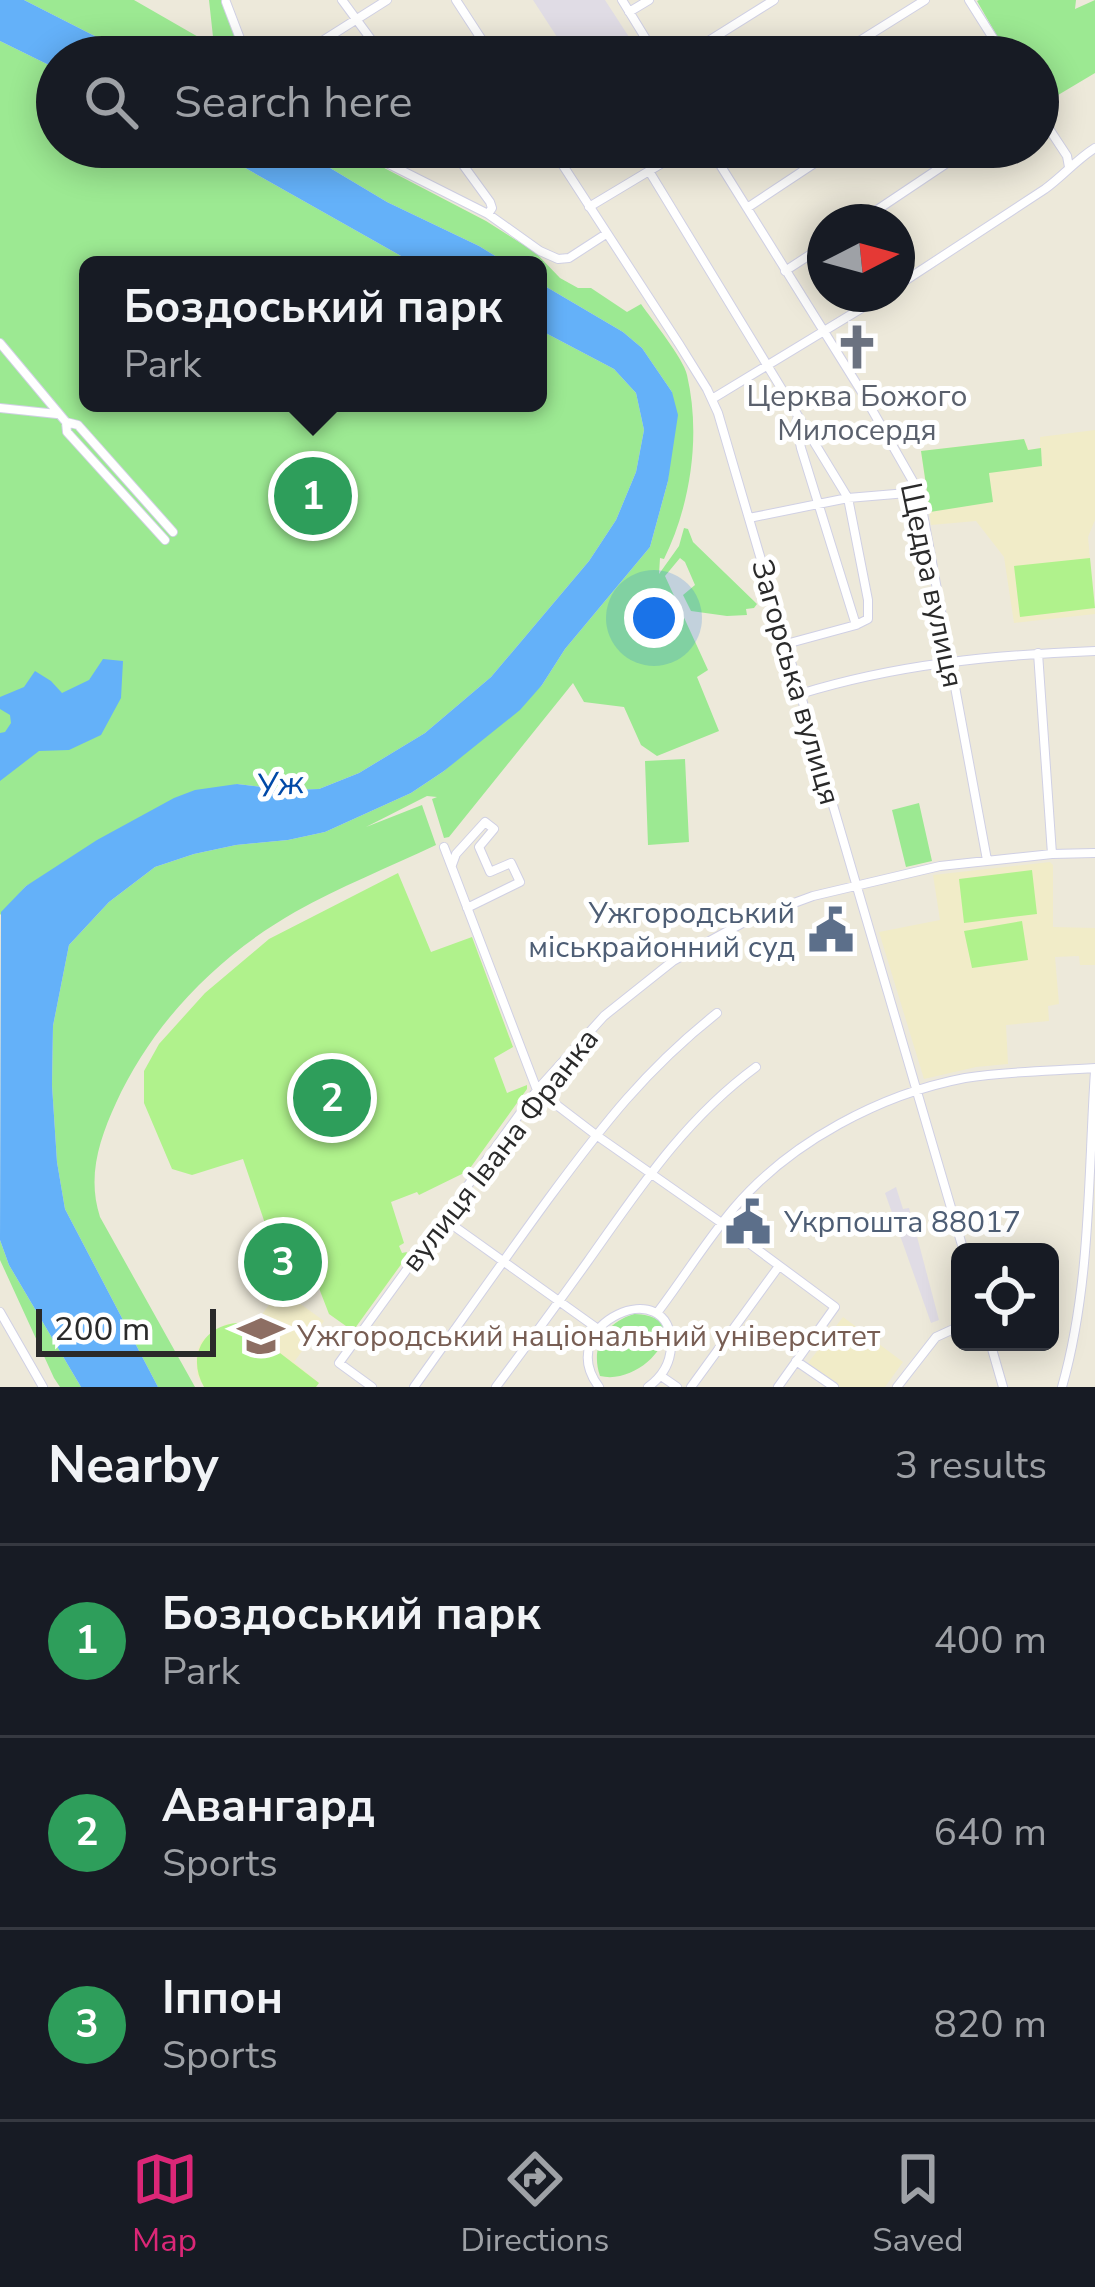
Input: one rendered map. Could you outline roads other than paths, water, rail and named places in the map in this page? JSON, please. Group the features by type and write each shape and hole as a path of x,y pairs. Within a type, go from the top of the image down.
{"street":[{"path":"341,0 368,36"},
{"path":"330,36 387,0"},
{"path":"456,0 479,36"},
{"path":"622,0 644,36"},
{"path":"629,13 649,0"},
{"path":"717,36 774,0"},
{"path":"868,36 925,0"},
{"path":"971,1 992,36"},
{"path":"226,2 239,36"},
{"path":"1059,144 1069,166"},
{"path":"915,274 1045,189 1095,148"},
{"path":"397,168 488,214 558,259 569,258 606,234"},
{"path":"465,168 490,202 488,214"},
{"name":"Загорська вулиця","path":"564,168 712,399 961,1243"},
{"path":"589,206 654,168"},
{"name":"Щедра вулиця","path":"722,168 919,492 987,860"},
{"path":"747,208 807,168"},
{"path":"886,204 940,168"},
{"path":"649,171 848,498 870,614 865,622 785,644"},
{"path":"785,272 807,257"},
{"path":"712,399 855,312"},
{"path":"0,343 66,422 78,425 169,536"},
{"path":"0,408 59,414"},
{"path":"798,415 798,435 856,625"},
{"path":"749,518 848,498 919,492"},
{"path":"800,694 871,674 949,660 1095,651"},
{"path":"1038,653 1052,854"},
{"path":"451,866 485,822 494,829 479,848 490,872 511,863 520,882 467,908"},
{"path":"444,847 537,1090 835,1307 778,1387"},
{"name":"вулиця Івана Франка","path":"372,1387 339,1363 537,1090 604,1016 673,961 777,907 855,887 940,866 1095,853"},
{"path":"414,1387 596,1136 649,1072 717,1013"},
{"path":"496,1387 687,1127 756,1067"},
{"path":"657,1313 754,1187 802,1148 851,1120 916,1091 974,1077 1095,1070 1086,1240 1073,1347 1063,1387"},
{"path":"443,1219 598,1329"},
{"path":"691,1387 779,1266"},
{"path":"599,1387 592,1378 588,1354 598,1329 630,1308 657,1313 669,1329 669,1360 662,1376 648,1387"},
{"path":"0,1312 43,1387"},
{"path":"897,1387 936,1337 951,1330"},
{"path":"993,1351 1003,1387"},
{"path":"796,1360 834,1387"},
{"path":"662,1376 677,1387"}],"water":[{"path":"0,0 24,0 95,36 36,36 36,59 0,41"},
{"path":"245,168 330,168 495,256 401,256"},
{"path":"547,287 642,348 672,392 678,415 668,481 650,547 520,710 411,793 325,832 236,845 155,867 109,902 69,945 53,1026 52,1085 65,1209 158,1387 81,1387 9,1265 0,1240 1,912 26,886 174,798 237,784 319,789 359,773 425,733 491,677 589,561 616,520 636,472 644,430 636,393 614,369 547,334"},
{"path":"103,659 123,661 121,698 101,735 69,750 39,751 0,781 0,733 11,723 10,715 0,709 0,697 24,687 35,671 62,693 89,680"}],"place":[{"name":"Церква Божого Милосердя","path":"857,347"},
{"name":"Боздоський парк","path":"313,496"},
{"name":"Ужгородський міськрайонний суд","path":"831,930"},
{"name":"Авангард","path":"332,1098"},
{"name":"Укрпошта 88017","path":"748,1222"},
{"name":"Іппон","path":"283,1262"},
{"name":"Ужгородський національний університет","path":"261,1336"}],"water label":[{"name":"Уж","path":"280,783"}]}
